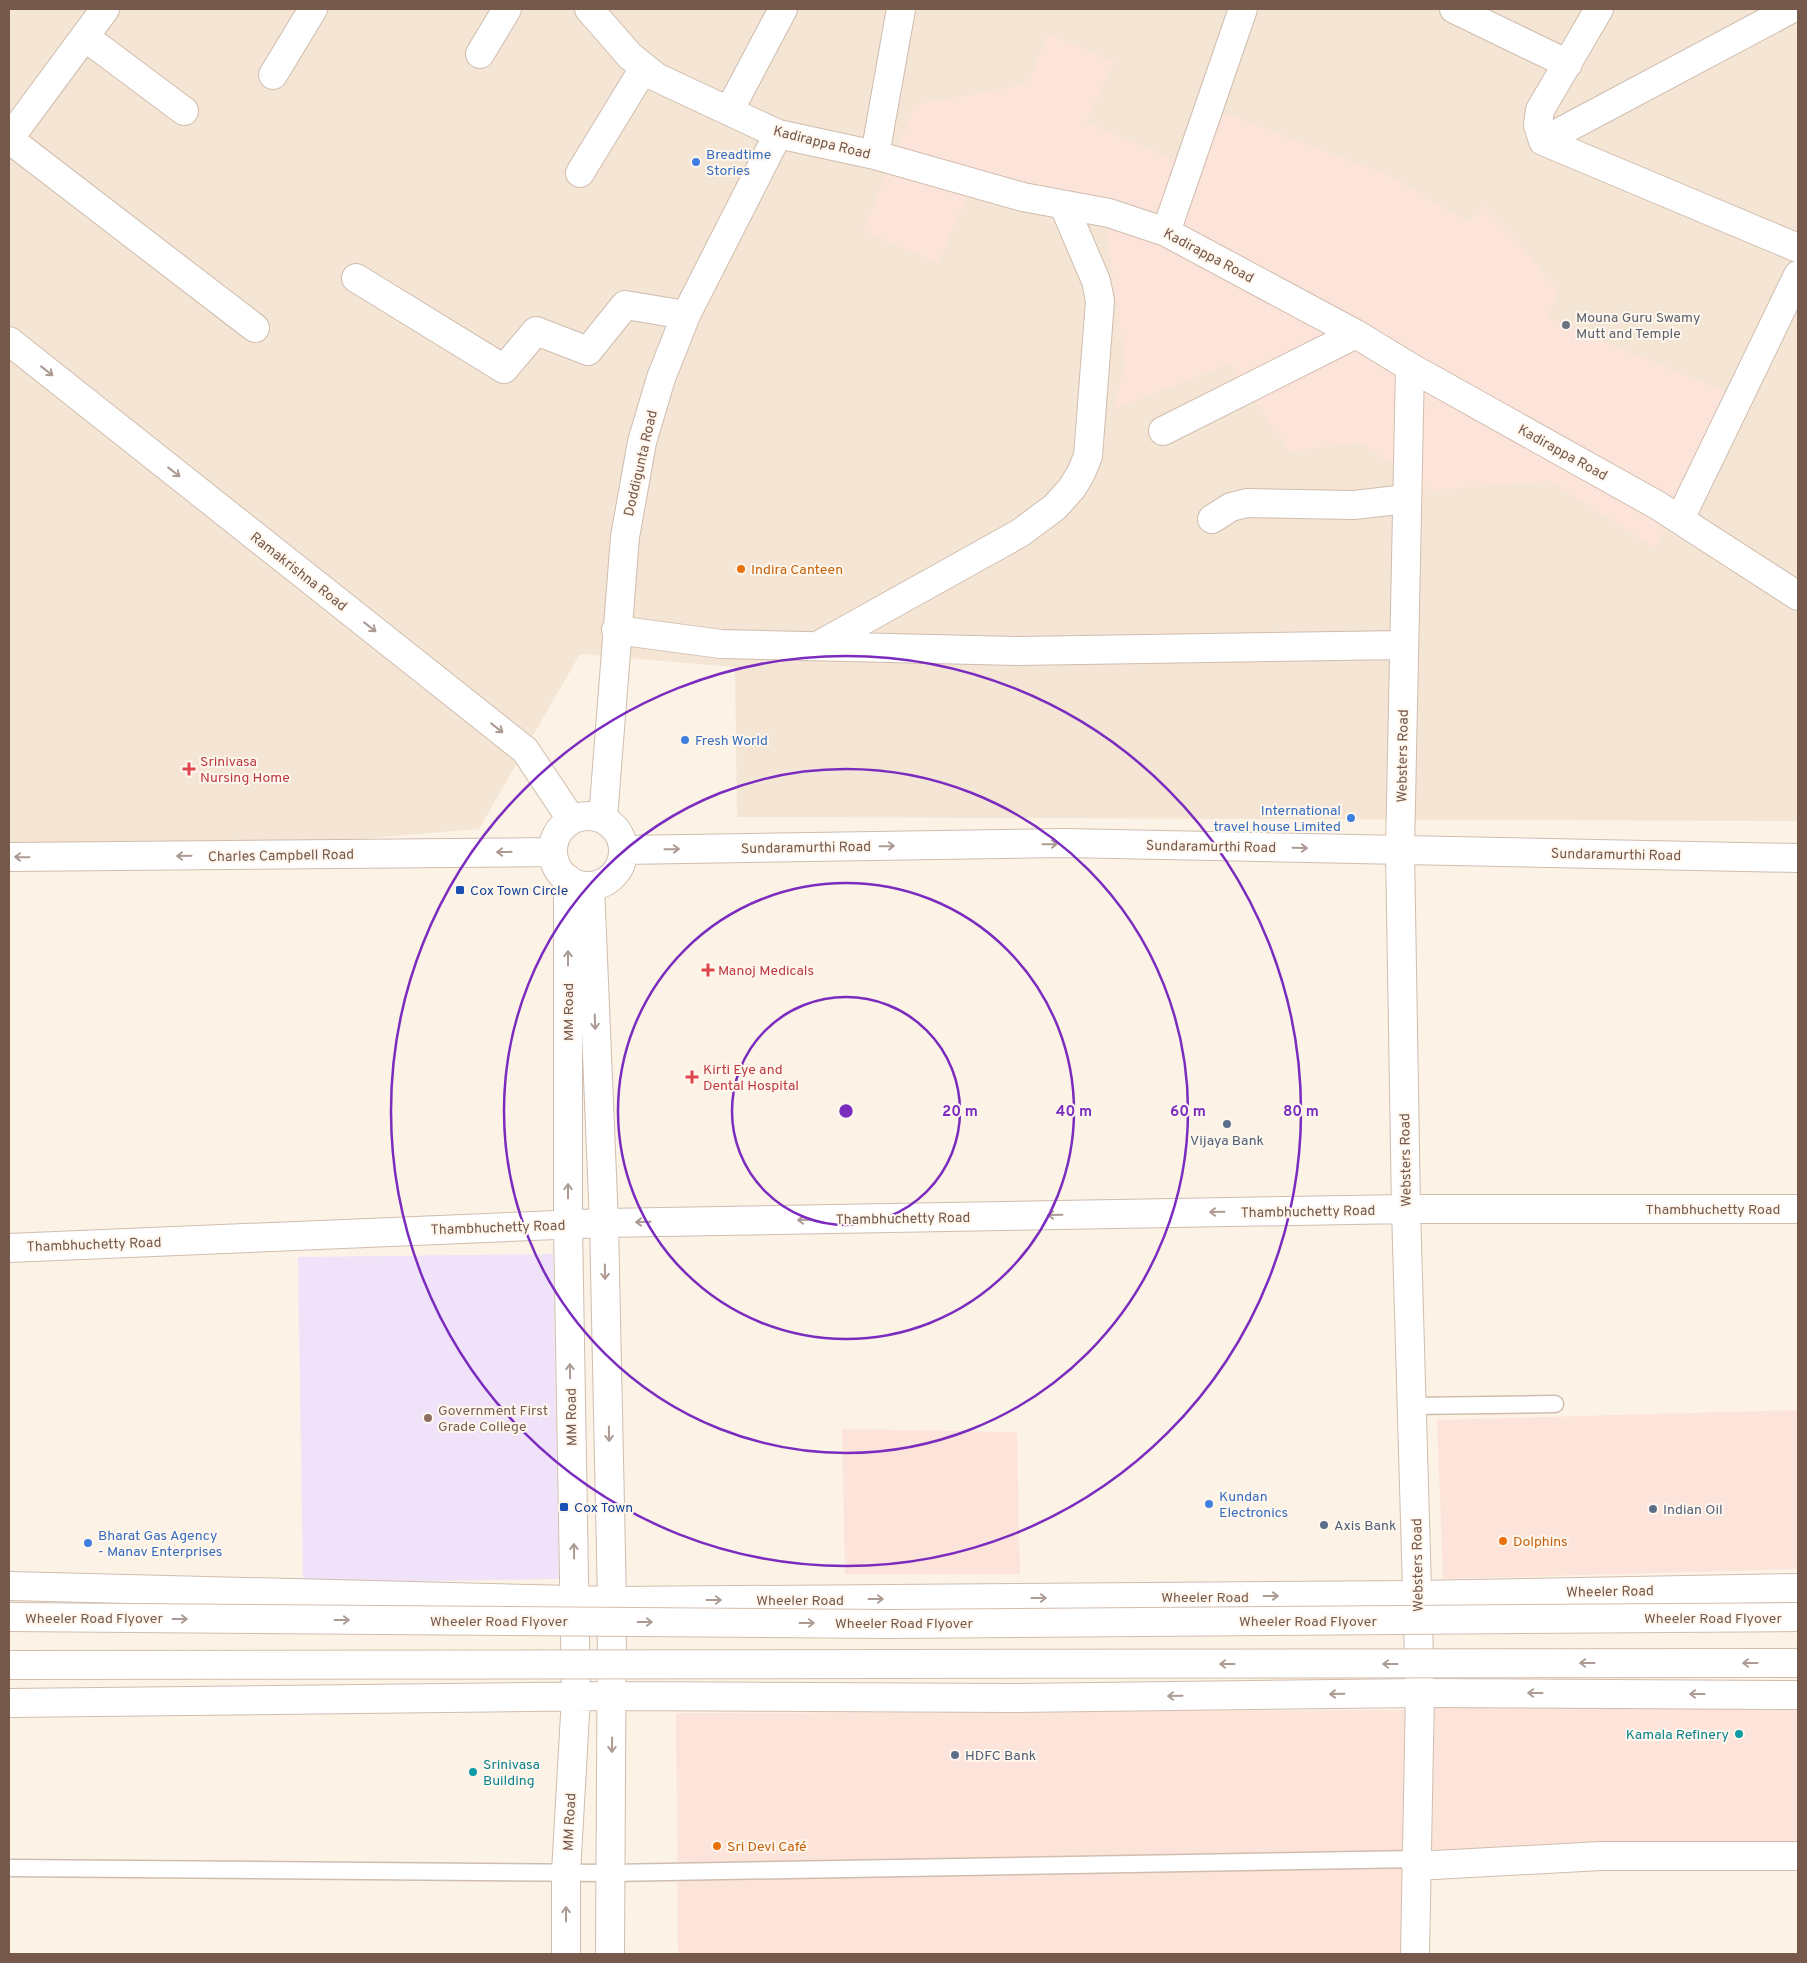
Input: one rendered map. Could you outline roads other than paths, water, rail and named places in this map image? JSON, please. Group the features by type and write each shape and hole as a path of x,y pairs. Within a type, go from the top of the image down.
{"street":[{"path":"105,9 9,139 255,328"},
{"path":"273,75 313,9"},
{"path":"480,54 507,9"},
{"name":"Kadirappa Road","path":"589,9 630,56 656,77 778,134 875,155 1023,197 1109,213 1166,232 1356,334 1680,519 1798,596"},
{"path":"729,111 783,9"},
{"path":"875,155 901,9"},
{"path":"1166,232 1243,9"},
{"path":"1454,9 1568,64"},
{"path":"1599,9 1540,110 1538,125 1544,141 1798,248"},
{"path":"1544,141 1791,9"},
{"path":"85,37 184,112"},
{"path":"580,173 644,68"},
{"name":"Doddigunta Road","path":"603,818 616,630 626,528 642,442 661,378 686,315 778,134"},
{"path":"820,645 1020,533 1055,507 1072,488 1081,473 1088,456 1100,301 1096,281 1064,206"},
{"path":"1680,519 1798,274"},
{"path":"356,278 504,369 536,331 588,351 625,305 686,315"},
{"path":"1163,431 1356,334"},
{"name":"Ramakrishna Road","path":"9,340 525,750 571,819"},
{"name":"Websters Road","path":"1410,366 1400,850 1406,1209 1420,1693 1415,1954"},
{"path":"1212,518 1231,506 1247,503 1354,505 1408,500"},
{"path":"616,630 721,644 1018,651 1404,645"},
{"path":"592,815 603,818 618,831 623,850 622,861 610,878 601,884 579,883 560,872 554,861 553,842 557,832 571,819 592,815"},
{"name":"Sundaramurthi Road","path":"623,850 1065,843 1798,858"},
{"name":"Charles Campbell Road","path":"9,857 553,852"},
{"name":"MM Road","path":"579,883 604,1223 613,1696 610,1954"},
{"name":"MM Road","path":"566,1954 566,1873 576,1697 568,1224 579,883"},
{"name":"Thambhuchetty Road","path":"9,1248 604,1223 1406,1209 1798,1209"},
{"name":"Wheeler Road","path":"9,1586 612,1601 1418,1595 1798,1588"},
{"name":"Wheeler Road Flyover","path":"9,1617 899,1624 1798,1617"},
{"path":"9,1665 1798,1663"},
{"path":"9,1703 613,1696 1014,1698 1420,1693 1798,1694"},
{"path":"1416,1866 1601,1856 1798,1856"}],"lane":[{"path":"1412,1406 1555,1404"},
{"path":"9,1868 611,1873 1416,1858 1416,1866"}],"place":[{"name":"Breadtime Stories","path":"696,162"},
{"name":"Mouna Guru Swamy Mutt and Temple","path":"1566,325"},
{"name":"Indira Canteen","path":"741,569"},
{"name":"Fresh World","path":"685,740"},
{"name":"Srinivasa Nursing Home","path":"189,769"},
{"name":"International travel house Limited","path":"1351,818"},
{"name":"Cox Town Circle","path":"460,890"},
{"name":"Manoj Medicals","path":"708,970"},
{"name":"Kirti Eye and Dental Hospital","path":"692,1077"},
{"name":"Vijaya Bank","path":"1227,1124"},
{"name":"Government First Grade College","path":"428,1418"},
{"name":"Kundan Electronics","path":"1209,1504"},
{"name":"Cox Town","path":"564,1507"},
{"name":"Indian Oil","path":"1653,1509"},
{"name":"Axis Bank","path":"1324,1525"},
{"name":"Dolphins","path":"1503,1541"},
{"name":"Bharat Gas Agency - Manav Enterprises","path":"88,1543"},
{"name":"Kamala Refinery","path":"1739,1734"},
{"name":"HDFC Bank","path":"955,1755"},
{"name":"Srinivasa Building","path":"473,1772"},
{"name":"Sri Devi Café","path":"717,1846"}]}
